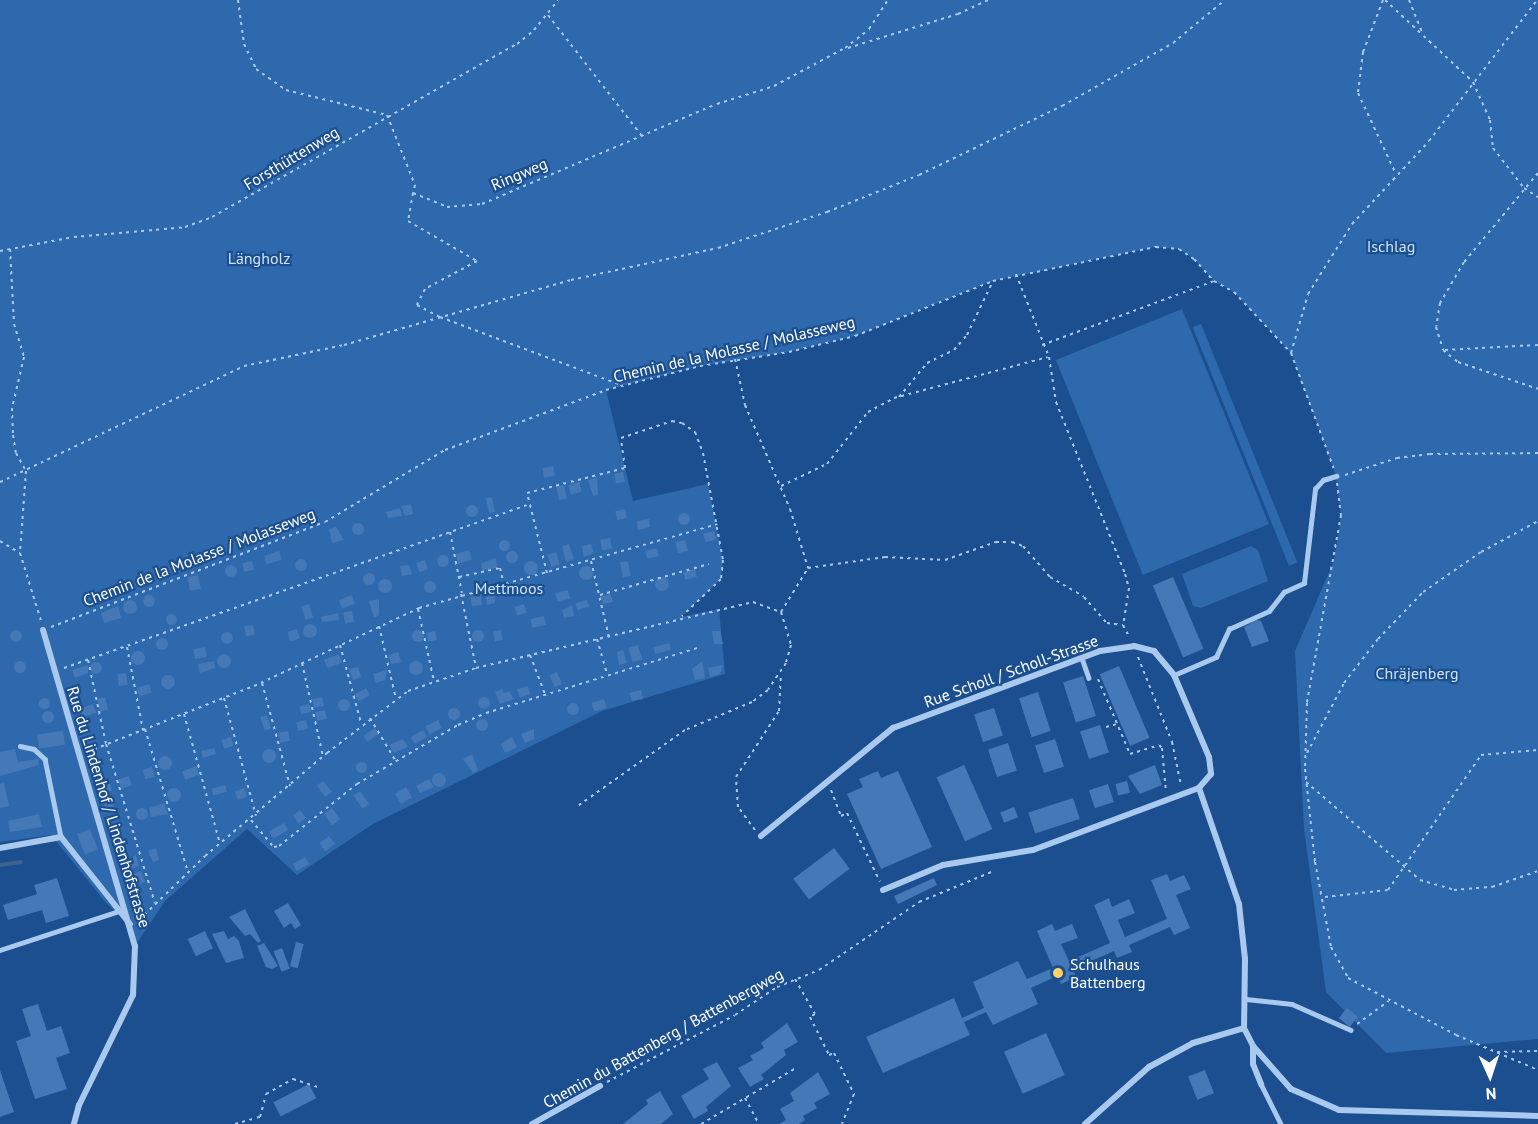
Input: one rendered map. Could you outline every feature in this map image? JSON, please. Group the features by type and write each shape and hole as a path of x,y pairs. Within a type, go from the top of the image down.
{"street":[{"name":"Rue du Lindenhof / Lindenhofstrasse","path":"43,630 132,927 133,995 79,1105 74,1124"},
{"path":"884,890 943,865 1033,850 1199,788 1211,774 1209,758 1174,675 1154,651 1134,646"},
{"name":"Rue Scholl / Scholl-Strasse","path":"761,836 893,728 1082,657 1134,646"},
{"path":"1199,788 1239,904 1246,999 1244,1028 1253,1046 1291,1089 1339,1110 1538,1116"},
{"path":"0,848 61,837 132,927"},
{"path":"1085,1124 1149,1067 1193,1043 1244,1028"},
{"path":"1253,1046 1253,1064 1261,1083"},
{"name":"Chemin du Battenberg / Battenbergweg","path":"532,1124 600,1086"}],"lane":[{"path":"1174,675 1216,657 1229,629 1269,611 1284,592 1304,583 1315,489 1323,480 1336,476"},
{"path":"1082,657 1091,676"},
{"path":"20,746 34,749 45,759 61,837"},
{"path":"0,951 119,911"},
{"path":"1246,999 1292,1004 1351,1030"},
{"path":"1261,1083 1281,1124"}],"path":[{"path":"238,0 244,44 256,69 271,83 323,101 387,115 416,184 408,222 477,261 425,289 417,305 440,317 621,385"},
{"name":"Forsthüttenweg","path":"0,251 74,237 196,224 517,44 548,15 558,0"},
{"name":"Ringweg","path":"413,193 447,207 482,204 717,104 774,86 845,48 869,28 888,0"},
{"path":"845,48 958,14 988,0"},
{"path":"0,482 219,375 571,280 718,248 827,212 919,175 1062,106 1173,42 1225,0"},
{"path":"1397,175 1358,93 1363,52 1384,0 1473,82 1490,120 1493,148 1524,188 1538,197"},
{"path":"1409,0 1423,35"},
{"path":"1291,353 1308,294 1352,224 1429,141 1537,0"},
{"path":"548,15 643,137"},
{"path":"1538,172 1464,262 1440,303 1436,327 1443,350 1458,362 1538,389"},
{"path":"10,248 14,324 24,357 12,408 16,453 26,471 20,553 43,630"},
{"name":"Chemin de la Molasse / Molasseweg","path":"43,630 325,522 445,450 621,385 735,359 789,352 855,336 1016,274 1156,248 1179,249 1194,259 1214,281 1234,292 1291,353 1336,476 1341,515 1307,703 1306,759 1306,782 1316,862 1331,947 1348,978 1389,1001 1494,1052 1538,1070"},
{"path":"1016,274 1041,345 1049,357 1056,402 1125,574 1129,588 1123,625 1134,646 1172,742 1182,794"},
{"path":"899,397 927,363 954,350 967,335 993,281"},
{"path":"1041,345 1214,281"},
{"path":"1443,350 1538,345"},
{"path":"781,486 827,464 868,412 899,397 1049,357"},
{"path":"579,805 685,730 752,702 768,690 780,673 790,645 781,612 808,568 781,486 745,405 735,359"},
{"path":"547,573 528,505 527,493 625,468 621,438 672,421 695,432 717,524 723,560 721,579 680,618"},
{"path":"1336,476 1397,458 1430,454 1538,453"},
{"path":"54,672 528,505"},
{"path":"1306,759 1344,683 1416,599 1481,552 1538,521"},
{"path":"79,755 262,682 418,609 462,594 504,585 717,524"},
{"path":"450,531 476,668"},
{"path":"0,541 20,553"},
{"path":"808,568 885,557 945,560 996,542 1012,542 1023,546 1050,577 1084,597 1107,623 1123,625"},
{"path":"591,561 609,637"},
{"path":"600,595 709,564"},
{"path":"459,577 500,568 504,585"},
{"path":"132,927 220,844 256,816 361,724 396,699 434,681 476,668 680,618 753,602 781,612"},
{"path":"418,609 434,681"},
{"path":"379,626 396,699"},
{"path":"597,639 607,674"},
{"path":"340,645 361,724"},
{"path":"127,646 144,730 188,872"},
{"path":"251,820 264,838 274,847 279,846 342,795 395,759 486,712 700,647"},
{"path":"530,655 546,694"},
{"path":"88,660 106,744 155,903"},
{"path":"302,663 323,756"},
{"path":"761,836 738,807 735,783 779,711 783,690 780,673"},
{"path":"1091,676 1130,754 1161,746 1166,800"},
{"path":"262,682 290,786"},
{"path":"224,698 256,816"},
{"path":"184,714 220,844"},
{"path":"370,717 395,759"},
{"path":"1106,727 1117,724"},
{"path":"1324,897 1388,890 1406,869 1481,755 1538,750"},
{"path":"827,780 841,816 847,813 884,890"},
{"path":"1306,782 1419,880 1454,890 1492,887 1538,871"},
{"name":"Chemin du Battenberg / Battenbergweg","path":"600,1086 795,979 819,970 919,902 994,871"},
{"path":"795,979 815,1014 810,1017 829,1055 834,1053 854,1094 842,1124"},
{"path":"1351,1030 1368,1013 1389,1001"},
{"path":"1494,1052 1538,1051"},
{"path":"701,1124 796,1068"},
{"path":"235,1124 260,1117 266,1094 293,1079 320,1088"},
{"path":"745,1098 759,1124"}],"green space":[{"path":"0,0 1538,0 1538,1039 1386,1053 1326,992 1304,829 1295,651 1334,561 1341,515 1336,476 1291,353 1234,292 1214,281 1194,259 1179,249 1155,247 993,281 855,336 789,352 700,366 606,390 633,501 708,484 723,560 721,579 681,617 719,609 725,674 602,711 373,824 297,875 247,829 165,901 135,946 132,927 106,903 51,835 0,842"},
{"path":"1182,309 1269,524 1143,575 1056,360"},
{"path":"1201,324 1297,562 1289,566 1193,327"},
{"path":"1251,546 1258,550 1268,581 1201,608 1193,606 1182,574"}],"building":[{"path":"553,466 555,476 544,478 542,468"},
{"path":"623,472 625,482 616,484 614,474"},
{"path":"597,478 598,495 593,496 588,480"},
{"path":"579,482 582,492 571,495 568,485"},
{"path":"564,485 567,499 559,500 556,487"},
{"path":"492,497 495,512 489,513 486,498"},
{"path":"411,504 413,514 405,516 401,506"},
{"path":"472,505 478,511 472,517 466,511"},
{"path":"400,508 402,516 388,518 386,512"},
{"path":"625,509 627,518 617,520 615,511"},
{"path":"686,513 690,519 686,525 682,525 678,517"},
{"path":"649,519 650,527 638,530 637,521"},
{"path":"360,523 364,529 360,535 356,535 352,527"},
{"path":"336,527 344,540 332,543 329,529"},
{"path":"714,531 716,540 705,542 703,533"},
{"path":"610,538 612,549 602,551 600,540"},
{"path":"504,539 510,545 504,551 498,545"},
{"path":"685,540 688,551 678,553 675,543"},
{"path":"569,544 574,559 566,562 562,546"},
{"path":"591,544 594,553 584,557 582,546"},
{"path":"657,548 659,556 647,559 645,551"},
{"path":"469,550 472,560 459,564 456,554"},
{"path":"279,551 282,560 267,565 264,556"},
{"path":"512,551 518,557 512,563 506,557"},
{"path":"556,552 560,564 551,567 547,555"},
{"path":"445,555 449,561 445,567 441,567 437,559"},
{"path":"496,558 497,568 482,570 481,563"},
{"path":"303,559 307,565 303,571 299,571 295,563"},
{"path":"425,560 428,570 419,572 416,563"},
{"path":"252,561 254,570 244,572 242,563"},
{"path":"531,561 536,563 538,568 536,573 531,575 526,573 524,568 526,563"},
{"path":"628,561 631,576 623,577 620,563"},
{"path":"231,565 237,571 231,577 225,571"},
{"path":"409,565 412,574 402,576 400,566"},
{"path":"586,566 591,568 593,573 591,578 586,580 581,578 579,573 581,568"},
{"path":"695,569 697,577 685,580 683,572"},
{"path":"371,573 375,579 371,585 367,585 363,577"},
{"path":"198,575 201,589 190,591 187,577"},
{"path":"659,577 665,577 669,584 665,591 659,591 655,587 655,581"},
{"path":"1173,577 1203,649 1183,657 1153,586"},
{"path":"385,579 390,581 392,586 390,591 385,593 380,591 378,586 380,581"},
{"path":"430,581 436,587 430,593 424,587"},
{"path":"568,590 570,599 557,602 555,593"},
{"path":"495,592 495,603 487,605 485,593"},
{"path":"611,594 613,602 603,604 601,596"},
{"path":"151,595 155,601 151,607 147,607 143,599"},
{"path":"352,595 355,603 342,608 339,600"},
{"path":"481,595 482,605 472,606 470,597"},
{"path":"379,599 379,615 374,618 369,601"},
{"path":"130,600 135,602 137,607 135,612 130,614 125,612 123,607 125,602"},
{"path":"587,600 589,607 577,610 575,603"},
{"path":"309,604 313,617 305,620 301,606"},
{"path":"524,604 527,613 517,616 514,607"},
{"path":"572,605 574,616 564,618 562,610"},
{"path":"118,606 121,618 104,623 101,613"},
{"path":"352,611 354,622 345,623 343,613"},
{"path":"171,613 177,619 171,625 165,619"},
{"path":"338,613 339,620 322,622 321,617"},
{"path":"544,616 546,625 532,628 530,619"},
{"path":"1256,620 1261,621 1269,641 1252,647 1244,627"},
{"path":"310,624 315,626 317,631 315,636 310,638 305,636 303,631 305,626"},
{"path":"253,625 255,635 246,637 244,627"},
{"path":"297,629 300,639 290,641 287,632"},
{"path":"18,630 21,631 21,641 14,642 11,641 10,634 11,631"},
{"path":"420,630 424,636 420,642 416,642 412,634"},
{"path":"480,630 484,636 480,642 476,642 472,634"},
{"path":"501,630 503,640 495,641 493,632"},
{"path":"435,631 437,640 428,642 426,633"},
{"path":"712,631 720,631 723,644 714,644"},
{"path":"227,632 233,638 227,644 221,638"},
{"path":"164,638 167,639 167,649 160,650 157,649 156,642 157,639"},
{"path":"669,643 671,650 656,654 654,647"},
{"path":"638,645 642,659 633,662 628,648"},
{"path":"205,647 207,657 195,659 193,649"},
{"path":"623,650 627,663 619,665 617,652"},
{"path":"138,651 143,653 145,658 143,663 138,665 133,663 131,658 133,653"},
{"path":"398,652 401,662 391,664 389,655"},
{"path":"224,654 229,656 231,661 229,666 224,668 219,666 217,661 219,656"},
{"path":"339,654 342,662 327,668 324,660"},
{"path":"22,661 26,667 22,673 18,673 14,665"},
{"path":"214,661 215,668 200,673 198,664"},
{"path":"416,661 421,663 423,668 421,673 416,675 411,673 409,668 411,663"},
{"path":"702,661 705,678 695,680 692,669"},
{"path":"98,662 101,663 101,673 94,674 91,673 90,666 91,663"},
{"path":"88,665 88,673 75,678 72,670"},
{"path":"723,665 720,674 710,677 708,668"},
{"path":"1119,666 1149,738 1130,746 1100,674"},
{"path":"358,667 361,677 353,680 349,669"},
{"path":"387,670 385,680 376,683 373,674"},
{"path":"557,672 562,684 555,687 550,675"},
{"path":"126,673 128,685 119,686 117,674"},
{"path":"168,675 173,677 175,682 173,687 168,689 163,687 161,682 163,677"},
{"path":"1083,676 1096,716 1076,722 1063,682"},
{"path":"149,684 152,693 139,697 137,688"},
{"path":"528,686 530,694 520,698 517,689"},
{"path":"366,688 370,695 359,701 355,694"},
{"path":"502,689 504,693 509,691 514,699 500,704 495,692"},
{"path":"641,690 643,699 632,701 629,693"},
{"path":"1038,692 1051,731 1032,737 1019,698"},
{"path":"44,697 50,703 44,709 38,703"},
{"path":"105,697 108,710 100,711 97,699"},
{"path":"322,697 324,706 314,708 312,699"},
{"path":"486,697 489,698 489,708 482,709 479,708 478,701 479,698"},
{"path":"344,699 350,705 344,711 338,705"},
{"path":"604,699 607,708 594,712 592,703"},
{"path":"575,703 579,709 575,715 571,715 567,707"},
{"path":"93,704 96,712 83,717 80,709"},
{"path":"309,704 311,712 301,714 299,706"},
{"path":"456,708 460,714 456,720 452,720 448,712"},
{"path":"994,708 1003,736 983,742 974,714"},
{"path":"325,710 327,719 317,721 315,712"},
{"path":"50,711 53,712 53,722 46,723 43,722 42,715 43,712"},
{"path":"267,715 271,728 264,730 260,717"},
{"path":"482,719 488,725 482,731 476,725"},
{"path":"306,720 308,729 298,731 296,722"},
{"path":"438,720 442,728 430,734 426,726"},
{"path":"1100,725 1109,753 1089,759 1080,731"},
{"path":"375,728 379,734 367,742 363,736"},
{"path":"534,729 534,739 525,743 521,734"},
{"path":"423,730 427,737 415,744 411,737"},
{"path":"63,731 65,745 39,748 37,735"},
{"path":"288,731 290,741 280,743 278,733"},
{"path":"231,737 234,746 224,749 221,740"},
{"path":"512,737 517,747 505,753 501,744"},
{"path":"403,739 408,747 394,753 389,745"},
{"path":"1055,739 1064,767 1044,773 1035,745"},
{"path":"1008,743 1017,771 997,777 988,749"},
{"path":"214,748 216,754 203,758 201,751"},
{"path":"15,749 18,762 38,759 39,765 0,776 0,752"},
{"path":"269,749 274,751 276,756 274,761 269,763 264,761 262,756 264,751"},
{"path":"472,754 478,770 473,773 463,759"},
{"path":"165,756 170,758 172,763 170,768 165,770 160,768 158,763 160,758"},
{"path":"361,761 367,767 361,773 355,767"},
{"path":"964,765 992,829 965,841 937,777"},
{"path":"1155,765 1162,785 1140,794 1128,776"},
{"path":"196,766 199,774 185,780 182,771"},
{"path":"152,767 155,777 145,779 143,770"},
{"path":"878,771 881,778 898,771 932,847 881,869 847,794 863,787 859,779"},
{"path":"439,773 444,775 446,780 444,785 439,787 434,785 432,780 434,775"},
{"path":"129,776 132,786 121,789 118,779"},
{"path":"429,779 434,787 420,793 416,786"},
{"path":"323,781 332,792 325,797 317,785"},
{"path":"1127,781 1130,793 1118,796 1115,784"},
{"path":"110,782 112,791 99,794 97,785"},
{"path":"4,783 9,806 0,808 0,784"},
{"path":"1108,784 1114,802 1095,808 1089,790"},
{"path":"225,785 227,792 213,796 212,789"},
{"path":"406,787 412,797 401,804 395,794"},
{"path":"174,788 179,790 181,795 179,800 174,802 169,800 167,795 169,790"},
{"path":"244,788 247,796 238,800 235,792"},
{"path":"360,791 369,804 363,809 353,796"},
{"path":"111,796 114,807 105,810 103,798"},
{"path":"1073,798 1080,819 1035,833 1028,813"},
{"path":"164,803 168,814 151,817 149,808"},
{"path":"1014,807 1018,817 1004,823 1000,813"},
{"path":"144,808 147,809 147,819 140,820 137,819 136,812 137,809"},
{"path":"332,808 340,819 332,825 324,814"},
{"path":"300,810 306,818 299,823 293,815"},
{"path":"39,814 42,827 10,832 8,821"},
{"path":"284,823 288,830 273,838 269,832"},
{"path":"90,829 98,850 85,855 77,834"},
{"path":"329,836 335,844 325,851 319,843"},
{"path":"156,848 159,860 153,862 148,851"},
{"path":"834,848 850,869 809,899 793,879"},
{"path":"136,855 139,866 126,871 124,862"},
{"path":"305,857 309,864 297,871 293,864"},
{"path":"141,871 145,882 138,884 133,874"},
{"name":"Schulhaus Battenberg","path":"1167,874 1170,881 1184,875 1191,889 1176,895 1190,928 1174,935 1170,927 1129,945 1132,952 1117,958 1114,951 1073,969 1076,977 1061,984 1057,976 1031,988 1038,1004 993,1025 986,1012 964,1022 970,1035 883,1073 866,1037 954,998 962,1018 984,1008 973,982 1018,961 1027,979 1053,968 1037,931 1052,924 1055,931 1072,924 1078,938 1061,944 1069,961 1110,943 1094,905 1109,898 1112,907 1129,899 1135,913 1118,920 1125,937 1167,919 1151,880"},
{"path":"57,878 69,916 46,923 42,910 8,920 3,905 37,894 34,885"},
{"path":"934,878 937,885 898,904 894,896"},
{"path":"288,903 301,925 295,929 291,923 284,928 274,911"},
{"path":"245,909 261,941 258,943 250,934 245,936 229,917"},
{"path":"205,931 213,948 196,956 188,939"},
{"path":"224,931 228,939 234,936 239,941 244,958 226,963 212,934"},
{"path":"296,942 304,944 298,968 290,966"},
{"path":"264,943 278,966 272,969 266,967 257,946"},
{"path":"282,948 290,969 281,972 274,951"},
{"path":"38,1004 47,1031 61,1026 70,1053 56,1058 67,1089 35,1099 16,1041 31,1036 22,1009"},
{"path":"1347,1008 1358,1017 1350,1027 1339,1018"},
{"path":"787,1023 798,1042 784,1050 786,1055 761,1075 764,1079 750,1087 738,1068 753,1060 750,1056 764,1048 761,1043"},
{"path":"1046,1033 1065,1075 1023,1094 1004,1052"},
{"path":"717,1062 731,1086 706,1107 708,1111 694,1119 681,1096 709,1079 703,1069"},
{"path":"0,1070 14,1112 0,1117"},
{"path":"1205,1070 1214,1093 1197,1100 1188,1076"},
{"path":"818,1072 830,1094 814,1103 817,1108 803,1116 805,1120 799,1124 779,1124 786,1120 780,1109 794,1101 790,1093"},
{"path":"309,1084 316,1098 281,1116 273,1102"},
{"path":"660,1091 673,1114 661,1124 623,1124 648,1104 646,1100"}],"waterway":[{"path":"0,865 21,862"}],"place":[{"name":"Schulhaus Battenberg","path":"1058,973"}],"park label":[{"name":"Ischlag","path":"1391,246"},
{"name":"Längholz","path":"259,258"},
{"name":"Mettmoos","path":"509,588"},
{"name":"Chräjenberg","path":"1417,673"}]}
